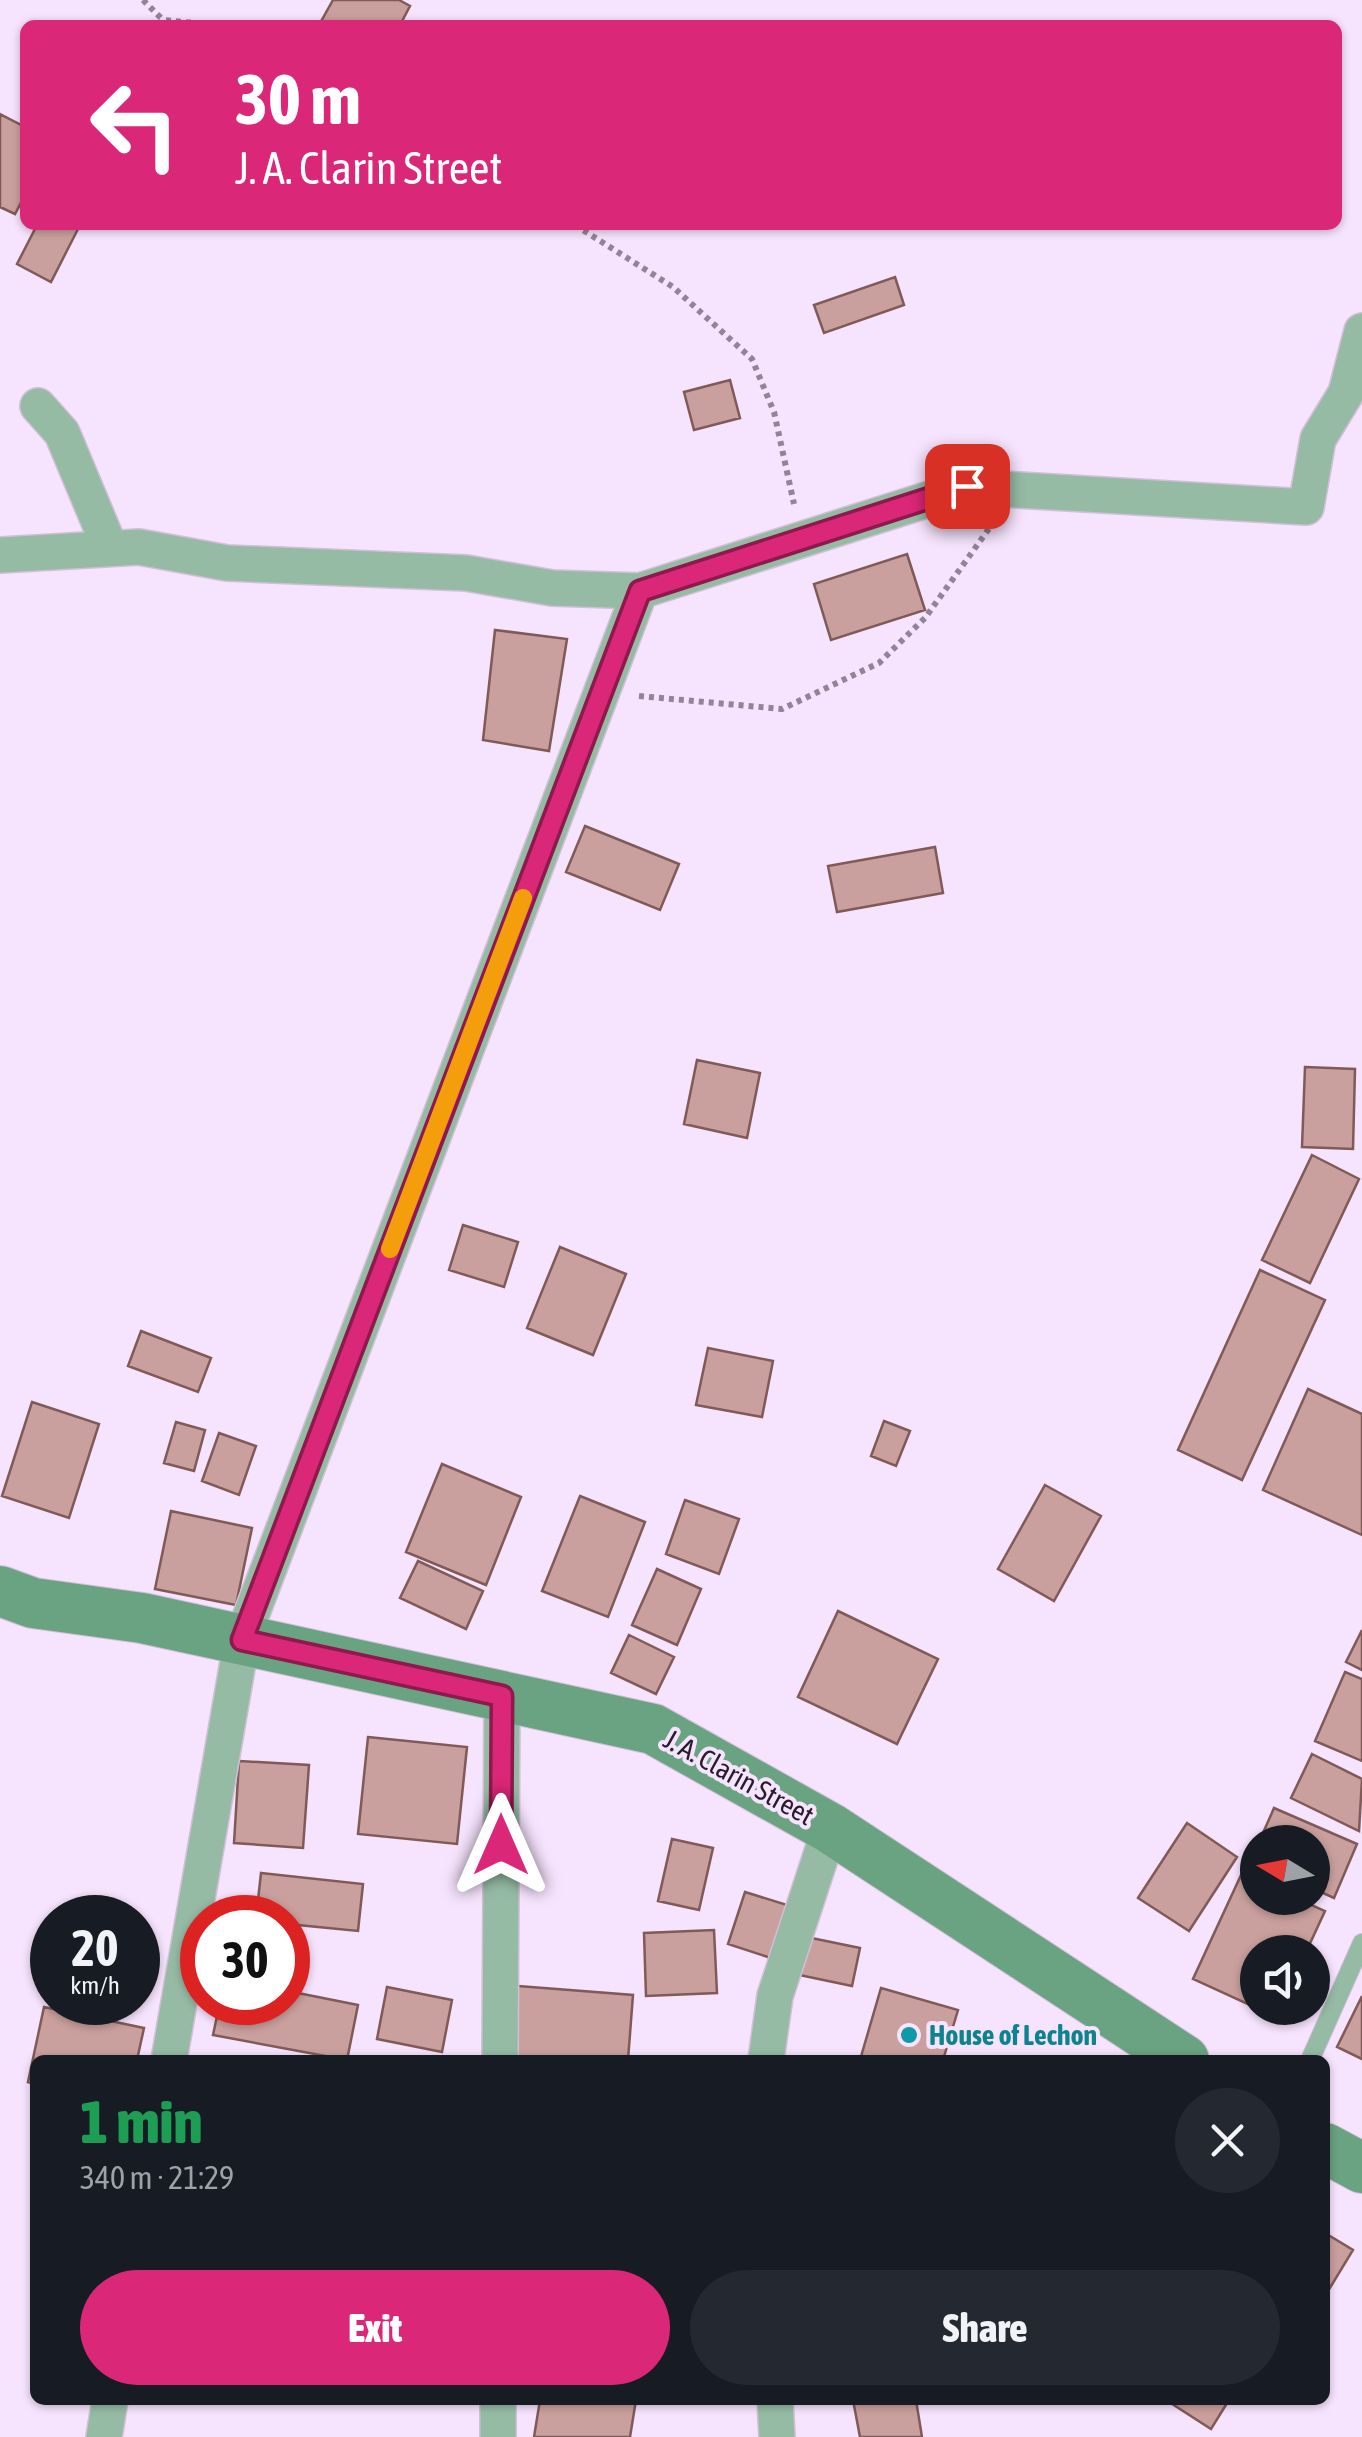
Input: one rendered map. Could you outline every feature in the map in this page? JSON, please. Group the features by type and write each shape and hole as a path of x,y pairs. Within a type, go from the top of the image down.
{"main road":[{"name":"J. A. Clarin Street","path":"0,1591 33,1602 142,1618 653,1729 830,1828 1176,2055"},
{"path":"1330,2151 1362,2168"}],"street":[{"path":"0,555 139,547 228,563 466,573 552,588 640,591 967,486 1306,507 1318,439 1346,393 1362,331"},
{"path":"38,406 62,433 110,548"},
{"path":"170,2055 242,1640 640,591"},
{"path":"500,2055 502,1696"},
{"path":"767,2055 775,1996 830,1828"},
{"path":"104,2437 109,2405"},
{"path":"498,2405 498,2437"},
{"path":"775,2405 778,2437"}],"lane":[{"path":"1312,2055 1362,1942"}],"path":[{"path":"143,0 159,20"},
{"path":"583,230 673,288 752,360 774,412 802,539"},
{"path":"615,656 638,696 782,710 878,664 925,618 1016,490"}],"building":[{"path":"333,0 399,0 410,6 403,20 322,20"},
{"path":"0,114 20,124 20,204 15,214 0,207"},
{"path":"34,230 77,230 51,282 17,264"},
{"path":"895,277 904,305 824,333 814,305"},
{"path":"730,380 740,418 694,430 684,392"},
{"path":"907,554 925,610 831,640 814,584"},
{"path":"495,630 567,639 549,751 483,740"},
{"path":"585,826 679,864 660,910 566,872"},
{"path":"935,847 943,893 837,912 828,866"},
{"path":"697,1060 760,1073 747,1138 684,1124"},
{"path":"1305,1067 1355,1069 1353,1149 1302,1147"},
{"path":"1312,1155 1359,1179 1310,1283 1262,1260"},
{"path":"463,1225 518,1242 504,1287 449,1270"},
{"path":"560,1247 626,1274 593,1355 527,1328"},
{"path":"1260,1270 1325,1300 1242,1480 1178,1450"},
{"path":"141,1331 211,1358 198,1392 128,1366"},
{"path":"708,1348 773,1361 762,1417 696,1405"},
{"path":"1308,1389 1362,1414 1362,1535 1263,1490"},
{"path":"32,1402 99,1424 69,1518 2,1496"},
{"path":"884,1421 910,1431 896,1466 871,1456"},
{"path":"176,1422 205,1430 194,1471 164,1463"},
{"path":"219,1433 256,1446 239,1495 202,1481"},
{"path":"442,1464 521,1497 486,1585 406,1552"},
{"path":"1045,1485 1101,1516 1054,1601 998,1569"},
{"path":"580,1496 645,1522 608,1617 542,1591"},
{"path":"685,1500 739,1519 719,1574 666,1554"},
{"path":"171,1511 252,1528 236,1605 155,1589"},
{"path":"418,1561 483,1591 466,1629 400,1598"},
{"path":"657,1569 701,1589 677,1645 632,1625"},
{"path":"838,1611 938,1659 897,1744 798,1697"},
{"path":"1362,1630 1362,1670 1346,1662"},
{"path":"629,1635 674,1657 656,1694 611,1673"},
{"path":"1345,1672 1362,1679 1362,1761 1315,1741"},
{"path":"368,1737 467,1747 457,1844 358,1834"},
{"path":"1312,1754 1362,1779 1359,1831 1291,1798"},
{"path":"239,1761 309,1765 303,1848 234,1843"},
{"path":"1274,1808 1313,1825 1266,1825"},
{"path":"1187,1823 1237,1857 1189,1931 1138,1898"},
{"path":"1330,1832 1357,1844 1334,1898 1330,1896"},
{"path":"672,1839 713,1848 699,1910 658,1901"},
{"path":"261,1873 363,1884 358,1931 310,1926 310,1895 259,1895"},
{"path":"1240,1877 1240,1915 1323,1915 1314,1935 1240,1935 1240,2001 1193,1979"},
{"path":"745,1892 800,1909 783,1962 728,1944"},
{"path":"714,1930 717,1993 646,1996 644,1933"},
{"path":"797,1935 860,1948 852,1986 790,1973"},
{"path":"518,1986 633,1995 628,2055 512,2055"},
{"path":"387,1987 452,2000 442,2052 377,2039"},
{"name":"House of Lechon","path":"881,1988 958,2010 944,2055 861,2055"},
{"path":"310,1995 358,2005 348,2055 320,2055 213,2035 215,2025 310,2025"},
{"path":"1362,1996 1362,2059 1337,2047"},
{"path":"40,2025 130,2025 144,2028 138,2055 34,2055"},
{"path":"1330,2236 1353,2250 1330,2288"},
{"path":"539,2405 635,2405 630,2437 534,2437"},
{"path":"854,2405 917,2405 922,2437 860,2437"},
{"path":"1174,2405 1226,2405 1211,2429"}],"slow traffic":[{"path":"390,1249 523,898"}],"place":[{"name":"House of Lechon","path":"909,2035"}],"route":[{"path":"501,1845 502,1696 242,1640 640,591 967,486"}]}
